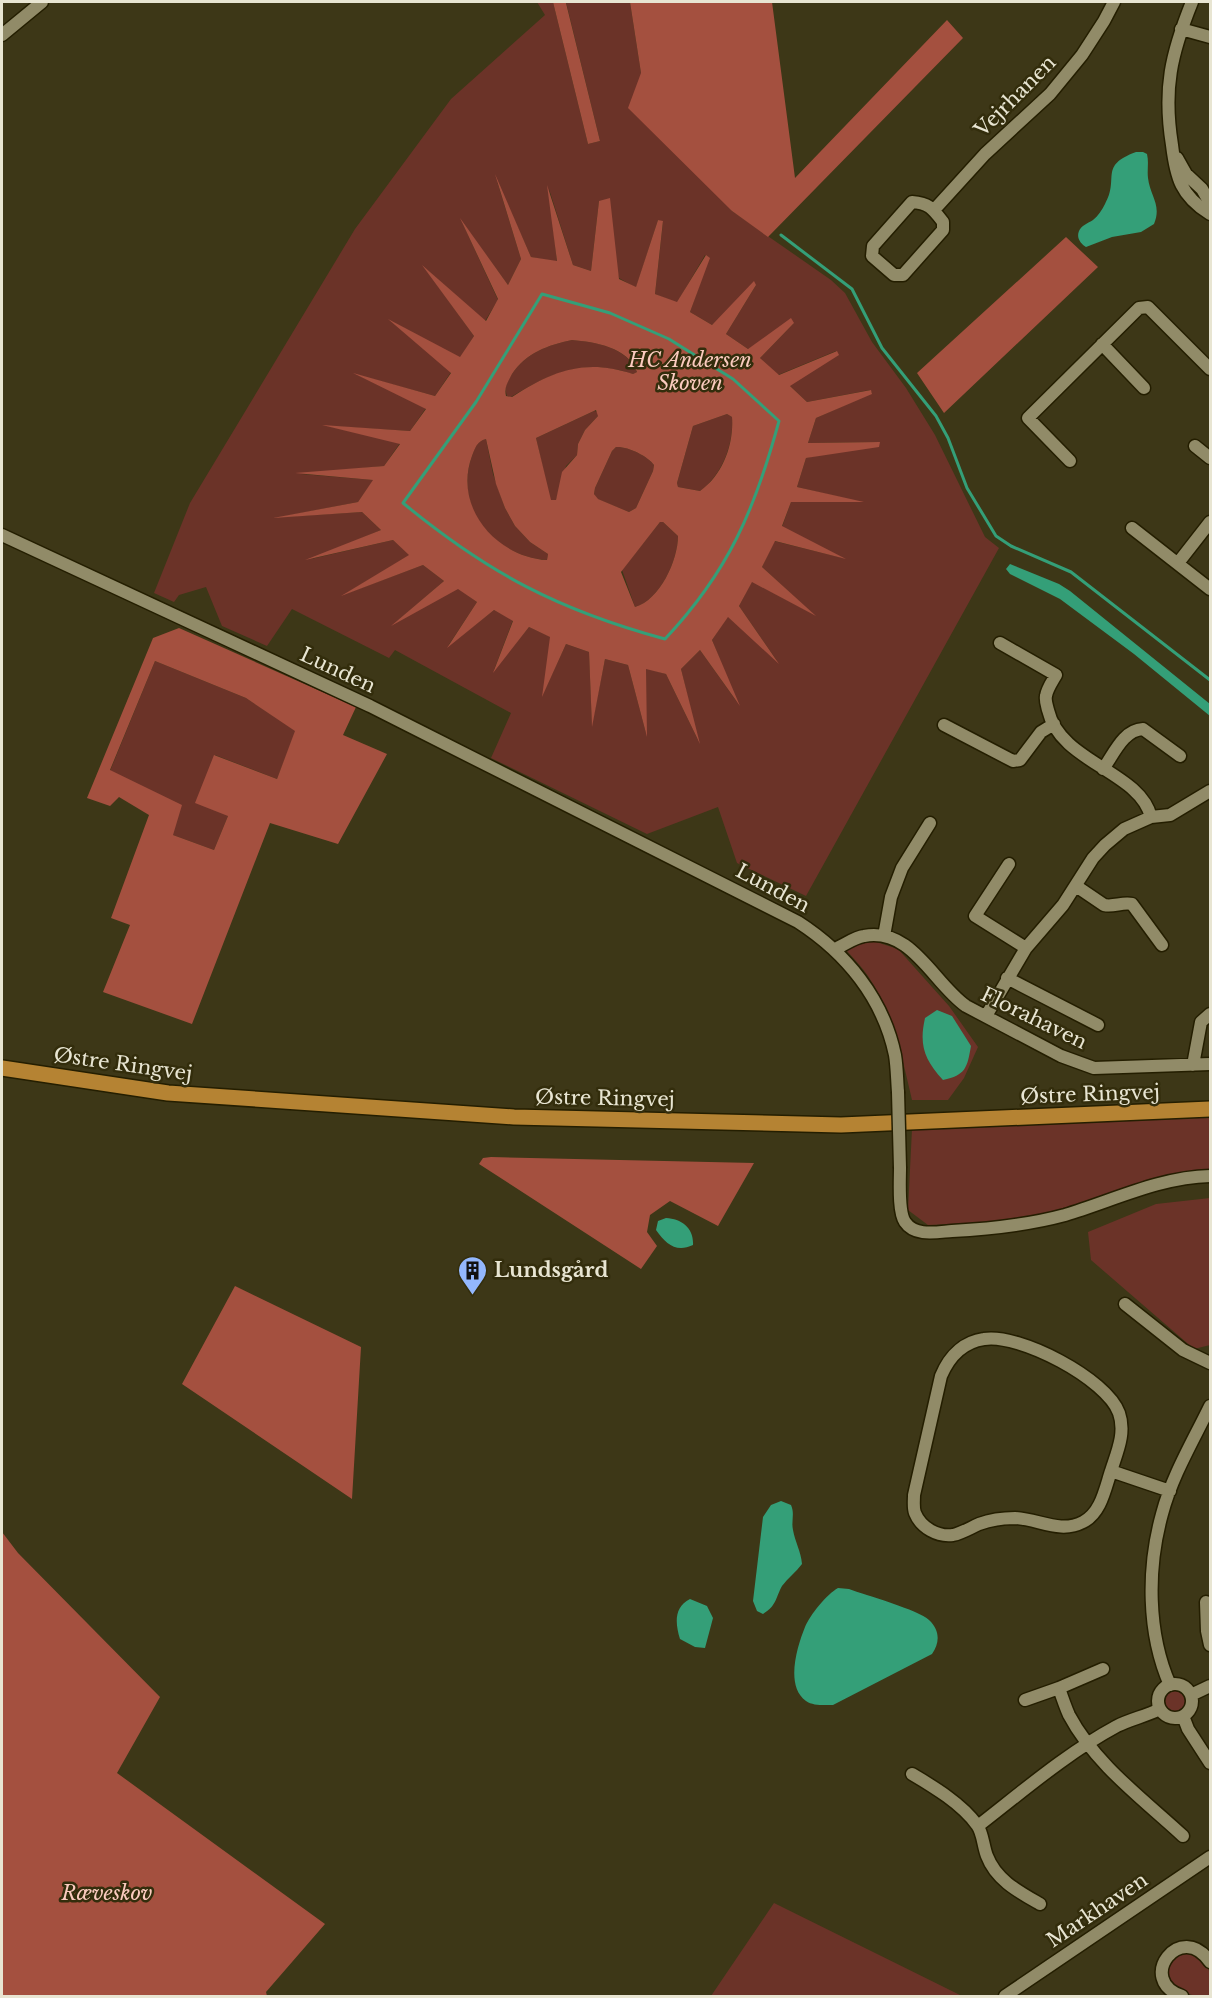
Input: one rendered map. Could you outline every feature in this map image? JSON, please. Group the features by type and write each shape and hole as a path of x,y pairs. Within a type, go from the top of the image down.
{"main road":[{"name":"Østre Ringvej","path":"2,1068 168,1094 514,1117 841,1125 1210,1109"}],"street":[{"path":"2,35 42,2"},
{"name":"Vejrhanen","path":"934,210 986,154 1050,94 1082,55 1114,2"},
{"path":"1192,2 1181,29 1171,65 1167,93 1168,118 1177,177 1185,192 1197,206 1210,214"},
{"path":"1181,29 1210,37"},
{"path":"1172,149 1186,174 1202,189 1210,203"},
{"path":"912,202 924,203 934,210 943,222 943,230 903,275 894,275 872,256 873,246 912,202"},
{"path":"1070,461 1028,418 1139,308 1148,307 1209,364"},
{"path":"1102,344 1144,388"},
{"path":"1195,446 1210,458"},
{"path":"1178,563 1210,522"},
{"path":"1132,528 1210,589"},
{"name":"Lunden","path":"2,536 370,706 798,922 835,949 859,977 879,1008 895,1056 901,1212 904,1222 912,1228 929,1232 976,1230 1034,1223 1161,1184 1210,1176"},
{"path":"1000,643 1056,675 1045,697 1049,715 1054,724 1074,749 1139,794 1150,811 1151,818"},
{"path":"944,725 1013,761 1020,760 1041,732 1054,724"},
{"path":"1103,769 1127,735 1134,729 1143,729 1180,756"},
{"path":"986,1016 1026,948 1063,905 1093,858 1105,845 1124,829 1151,818 1170,815 1210,791"},
{"path":"835,949 864,936 884,936 891,897 902,868 930,824"},
{"path":"1009,864 975,916 1026,948"},
{"path":"1076,886 1104,905 1110,906 1126,902 1132,904 1162,945"},
{"name":"Florahaven","path":"884,936 902,942 917,954 952,997 1061,1056 1094,1068 1210,1064"},
{"path":"1007,978 1098,1025"},
{"path":"1193,1065 1201,1022 1210,1014"},
{"path":"1125,1304 1183,1350 1210,1363"},
{"path":"982,1339 1010,1340 1052,1358 1081,1372 1110,1396 1119,1414 1122,1436 1112,1471 1100,1505 1092,1516 1071,1527 1050,1526 1015,1518 994,1519 959,1533 941,1535 924,1525 915,1513 914,1495 940,1376 945,1365 961,1348 982,1339"},
{"path":"1170,1685 1164,1672 1155,1635 1152,1595 1154,1555 1162,1515 1170,1491 1210,1406"},
{"path":"1112,1471 1170,1491"},
{"path":"1206,1602 1210,1645"},
{"path":"1025,1700 1103,1669"},
{"path":"1170,1685 1183,1685 1191,1695 1191,1707 1183,1716 1172,1718 1160,1709 1158,1701 1160,1693 1170,1685"},
{"path":"1191,1695 1210,1686"},
{"path":"1059,1688 1068,1714 1087,1743 1105,1764 1183,1836"},
{"path":"978,1826 1060,1761 1087,1743 1119,1725 1160,1709"},
{"path":"1183,1716 1188,1729 1210,1762"},
{"path":"912,1774 941,1791 978,1826 987,1857 1000,1878 1040,1904"},
{"name":"Markhaven","path":"1005,1996 1210,1857"},
{"path":"1182,1996 1173,1993 1163,1981 1163,1963 1168,1955 1185,1946 1198,1948 1206,1954 1210,1962"}],"shaded area":[{"path":"537,2 553,2 588,144 600,141 566,2 630,2 641,73 732,211 831,280 845,293 872,342 906,388 935,435 985,537 999,548 806,896 737,863 718,807 647,834 491,758 511,713 395,650 389,658 292,609 267,646 222,626 206,587 179,595 174,602 154,593 190,503 355,229 451,99 545,15","holes":["497,181 531,257 557,262 549,189 573,265 591,271 599,201 619,278 636,288 658,220 663,222 655,294 677,303 705,255 709,258 690,312 712,325 756,285 726,334 748,349 794,323 760,358 778,375 836,351 838,355 789,385 807,402 870,390 872,393 816,418 808,443 879,442 806,458 797,487 860,502 791,502 782,527 843,558 774,541 762,567 813,614 752,581 739,606 777,661 728,616 712,640 737,702 700,650 681,669 698,740 666,674 646,668 646,733 628,665 605,659 592,724 589,652 566,644 543,694 551,637 529,627 494,670 513,620 494,610 448,646 477,602 458,588 395,623 444,581 423,565 345,594 410,555 393,540 311,559 381,530 362,512 281,517 358,502 374,480 301,474 384,466 400,443 328,426 410,431 426,408 358,375 435,396 451,372 391,321 460,358 474,336 425,268 485,321 498,300 462,222 508,285 521,259"]},
{"path":"1136,152 1147,154 1149,184 1157,211 1154,224 1141,232 1112,237 1086,247 1078,236 1079,231 1100,213 1104,206 1111,187 1113,168 1117,162"},
{"path":"572,340 610,347 626,357 637,372 633,374 599,367 569,370 541,381 511,397 507,396 507,382 524,361 546,347"},
{"path":"594,411 598,412 598,416 585,430 578,444 577,455 566,466 556,500 550,500 536,438"},
{"path":"727,414 732,417 731,438 725,458 715,476 700,491 678,487 677,483 693,426"},
{"path":"486,439 493,474 505,508 515,526 530,542 548,554 547,560 528,557 511,550 495,539 483,526 474,511 468,494 468,475 475,447 480,441"},
{"path":"616,447 637,452 654,465 636,508 629,512 597,499 594,494 612,451"},
{"path":"660,522 663,522 678,536 675,556 660,588 644,603 635,607 622,570"},
{"path":"1010,564 1059,584 1070,591 1210,704 1210,716 1134,654 1060,599 1010,574 1006,569"},
{"path":"155,661 246,698 296,731 277,779 215,755 228,816 214,850 173,835 110,771"},
{"path":"873,941 898,949 949,1006 978,1047 964,1078 948,1100 912,1100 896,1036 884,1005 868,976 847,951 855,943"},
{"path":"937,1010 952,1016 971,1046 968,1060 961,1073 943,1080 927,1058 923,1044 925,1018"},
{"path":"1210,1116 1210,1169 1170,1175 1031,1220 928,1225 908,1210 912,1129"},
{"path":"1210,1198 1210,1345 1194,1349 1091,1260 1088,1232 1156,1204"},
{"path":"666,1218 682,1222 689,1229 693,1245 676,1247 664,1239 656,1230 658,1221"},
{"path":"781,1501 791,1505 792,1508 793,1530 802,1564 782,1586 773,1605 763,1614 757,1611 753,1601 763,1517 771,1505"},
{"path":"838,1588 849,1589 904,1607 923,1616 933,1624 937,1632 936,1645 932,1654 833,1705 809,1703 796,1686 794,1676 796,1655 805,1627 811,1617 824,1600"},
{"path":"690,1599 707,1606 713,1618 705,1648 695,1647 680,1639 677,1627 678,1611"},
{"path":"1175,1690 1183,1693 1186,1701 1183,1709 1175,1712 1167,1709 1164,1701 1167,1693"},
{"path":"774,1903 962,1996 711,1996"},
{"path":"1183,1951 1204,1962 1207,1966 1210,1996 1196,1996 1174,1990 1166,1968"}],"green space":[{"path":"553,2 566,2 600,141 588,144"},
{"path":"630,2 772,2 795,178 947,20 963,38 768,237 732,211 628,108 641,73"},
{"name":"HC Andersen Skoven","path":"495,174 531,257 557,261 547,185 573,265 591,271 599,201 610,198 619,279 636,287 658,220 663,221 655,294 677,302 706,255 710,258 690,312 712,325 754,281 756,285 726,334 748,349 791,318 794,323 760,358 779,375 837,351 839,355 790,386 807,402 871,390 872,394 816,418 808,443 880,442 879,447 806,458 797,487 864,502 791,502 782,526 846,559 775,541 762,567 816,616 752,582 739,606 779,664 728,617 712,640 740,706 700,650 681,669 700,744 666,674 646,669 647,737 628,665 605,659 592,727 589,652 566,644 542,697 550,637 529,627 493,673 513,621 494,610 447,648 477,602 458,589 391,626 444,581 423,565 341,596 409,555 393,540 305,560 381,530 362,512 273,518 358,502 373,480 295,473 384,466 400,444 322,425 410,431 426,409 353,373 435,396 451,373 388,319 460,357 474,336 422,265 486,321 498,299 460,218 508,285 521,259","holes":["572,340 610,347 626,357 637,372 633,374 616,369 584,367 555,374 512,397 506,396 506,387 512,374 524,361 546,347","596,410 598,416 585,430 578,444 577,455 562,472 556,500 551,500 536,438","727,414 732,417 729,448 715,476 700,491 678,487 677,483 693,426","486,439 496,484 515,526 530,542 548,554 547,560 528,557 511,550 483,526 474,511 469,493 468,475 473,453 480,441","616,447 631,450 647,458 654,465 636,508 629,512 598,499 594,494 612,451","660,522 663,522 678,536 675,556 660,588 644,603 635,607 621,572"]},
{"path":"1066,237 1098,267 944,413 917,373"},
{"path":"179,628 356,707 343,735 387,754 338,844 270,823 192,1024 103,992 130,925 111,918 149,815 119,797 110,806 87,798 153,638","holes":["155,661 246,698 295,731 277,779 214,755 195,803 228,816 214,850 173,835 182,805 110,770"]},
{"path":"483,1158 754,1163 718,1226 670,1201 650,1215 647,1232 657,1246 641,1269 479,1164"},
{"path":"235,1286 361,1347 352,1499 182,1384"},
{"name":"Ræveskov","path":"2,1532 18,1553 160,1697 117,1773 325,1924 266,1992 267,1996 2,1996"}],"waterway":[{"path":"781,235 852,289 882,348 936,416 948,438 967,488 996,536 1011,546 1071,572 1210,680"},
{"path":"542,294 610,313 669,339 733,379 779,421 760,483 737,538 706,589 665,639 591,615 557,602 526,586 465,550 403,503 476,402 542,294"}],"place":[{"name":"Lundsgård","path":"473,1296"}]}
